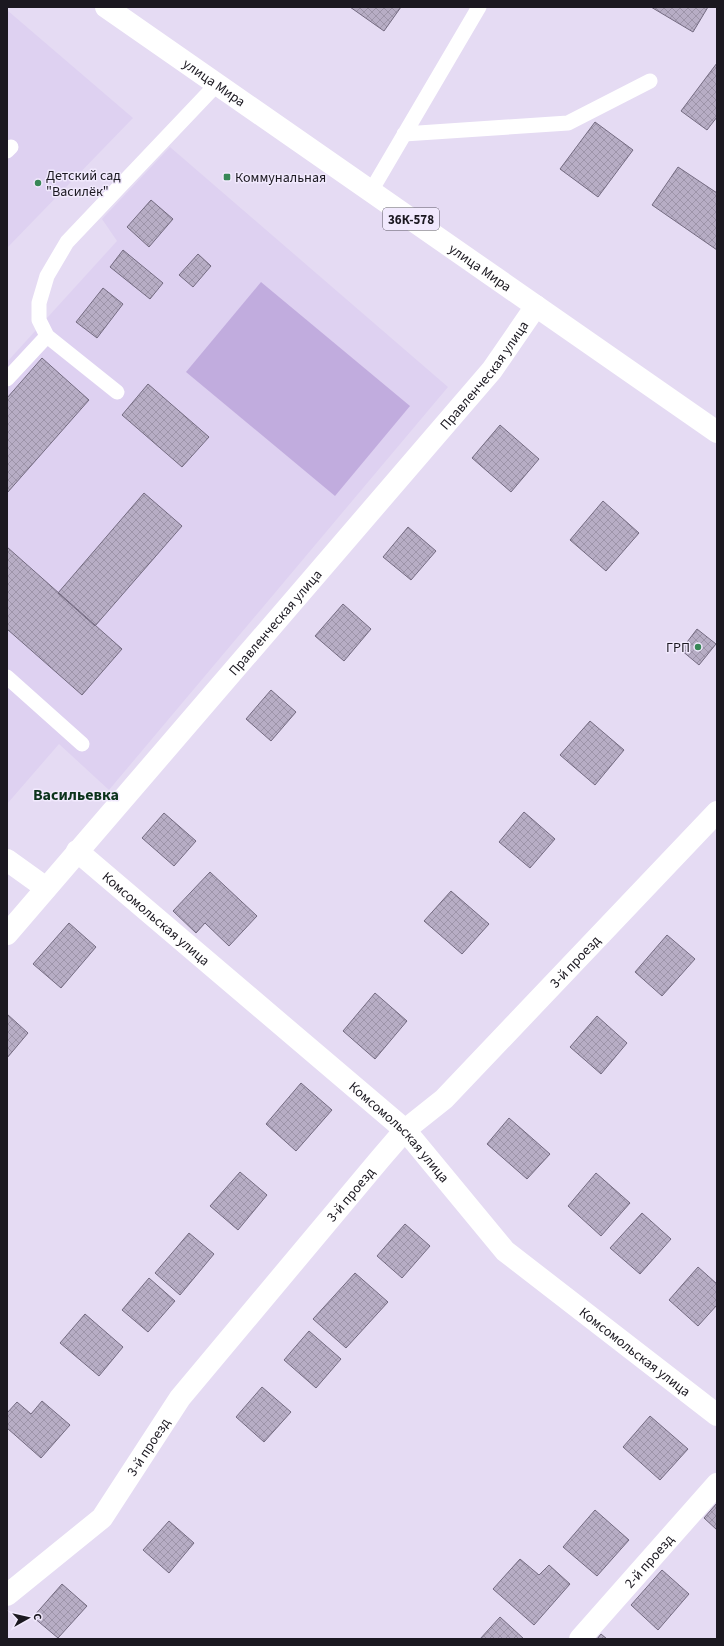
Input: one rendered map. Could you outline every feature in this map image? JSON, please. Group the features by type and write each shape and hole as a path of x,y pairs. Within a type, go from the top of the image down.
{"street":[{"name":"улица Мира","path":"106,7 717,432"},
{"name":"Правленческая улица","path":"7,934 492,370 536,306"},
{"name":"3-й проезд","path":"7,1595 102,1518 180,1398 405,1130 444,1099 717,812"},
{"name":"Комсомольская улица","path":"77,851 405,1130 505,1251 717,1415"},
{"path":"7,860 46,888"},
{"name":"2-й проезд","path":"580,1639 717,1484"}],"lane":[{"path":"371,191 479,7"},
{"path":"404,134 568,123 650,81"},
{"path":"117,392 47,336 39,320 39,303 47,276 67,242 217,84"},
{"path":"7,379 47,336"},
{"path":"7,677 82,744"}],"shaded area":[{"name":"Детский сад \"Василёк\"","path":"7,10 133,118 7,248"},
{"path":"170,147 448,387 109,790 59,744 7,804 7,362 117,241 102,219"},
{"path":"261,282 410,406 335,496 186,372"}],"building":[{"path":"350,7 401,7 384,31"},
{"path":"651,7 708,7 693,32"},
{"path":"717,63 717,117 707,130 681,111"},
{"path":"595,122 633,150 598,197 560,169"},
{"path":"678,167 717,193 717,250 652,205"},
{"path":"151,200 173,219 149,247 127,227"},
{"path":"123,250 163,283 150,299 110,267"},
{"path":"198,254 211,266 193,287 179,275"},
{"path":"103,288 123,304 97,338 76,322"},
{"path":"42,358 89,400 7,493 7,398"},
{"path":"148,384 209,437 182,467 122,415"},
{"path":"500,425 539,459 511,492 472,458"},
{"path":"144,493 182,526 95,626 58,593"},
{"path":"603,501 639,533 606,571 570,540"},
{"path":"408,527 436,551 411,580 383,557"},
{"path":"7,547 122,649 82,695 7,629"},
{"path":"343,604 371,629 344,661 315,636"},
{"name":"ГРП","path":"697,629 716,644 699,665 681,650"},
{"path":"271,690 296,712 271,741 246,719"},
{"path":"590,721 624,750 595,785 560,755"},
{"path":"524,812 555,839 530,868 499,842"},
{"path":"164,813 196,841 174,866 142,838"},
{"path":"210,872 257,916 229,946 205,923 196,933 173,911"},
{"path":"451,891 489,924 462,954 424,921"},
{"path":"69,923 96,947 61,988 33,964"},
{"path":"667,935 695,959 662,996 635,972"},
{"path":"375,993 407,1021 375,1059 343,1031"},
{"path":"7,1014 28,1033 7,1058"},
{"path":"597,1016 627,1043 601,1074 570,1047"},
{"path":"301,1083 332,1110 296,1151 266,1124"},
{"path":"509,1118 550,1154 527,1179 487,1144"},
{"path":"240,1172 267,1195 238,1230 210,1206"},
{"path":"596,1173 630,1203 601,1236 568,1206"},
{"path":"642,1213 671,1239 640,1274 610,1248"},
{"path":"405,1224 430,1246 402,1278 377,1256"},
{"path":"189,1233 214,1254 180,1295 155,1273"},
{"path":"698,1267 717,1284 717,1305 698,1326 669,1300"},
{"path":"355,1273 388,1302 346,1348 313,1319"},
{"path":"149,1278 175,1301 148,1332 122,1310"},
{"path":"85,1314 123,1347 99,1376 60,1343"},
{"path":"309,1331 341,1359 316,1388 284,1360"},
{"path":"262,1387 291,1412 264,1442 236,1417"},
{"path":"42,1401 70,1425 41,1458 7,1428 7,1413 17,1402 31,1414"},
{"path":"650,1416 688,1449 660,1480 623,1447"},
{"path":"717,1503 717,1530 704,1518"},
{"path":"595,1510 629,1540 597,1576 563,1547"},
{"path":"169,1521 194,1543 169,1573 143,1550"},
{"path":"520,1559 539,1575 549,1565 570,1584 534,1625 493,1589"},
{"path":"662,1570 689,1594 658,1630 631,1605"},
{"path":"62,1584 87,1606 58,1638 33,1617"},
{"path":"500,1617 524,1639 480,1639"},
{"path":"601,1634 607,1639 597,1639"}],"place":[{"name":"Коммунальная","path":"227,177"},
{"name":"Детский сад \"Василёк\"","path":"38,183"},
{"name":"ГРП","path":"698,647"}],"district":[{"name":"Васильевка","path":"76,794"}]}
